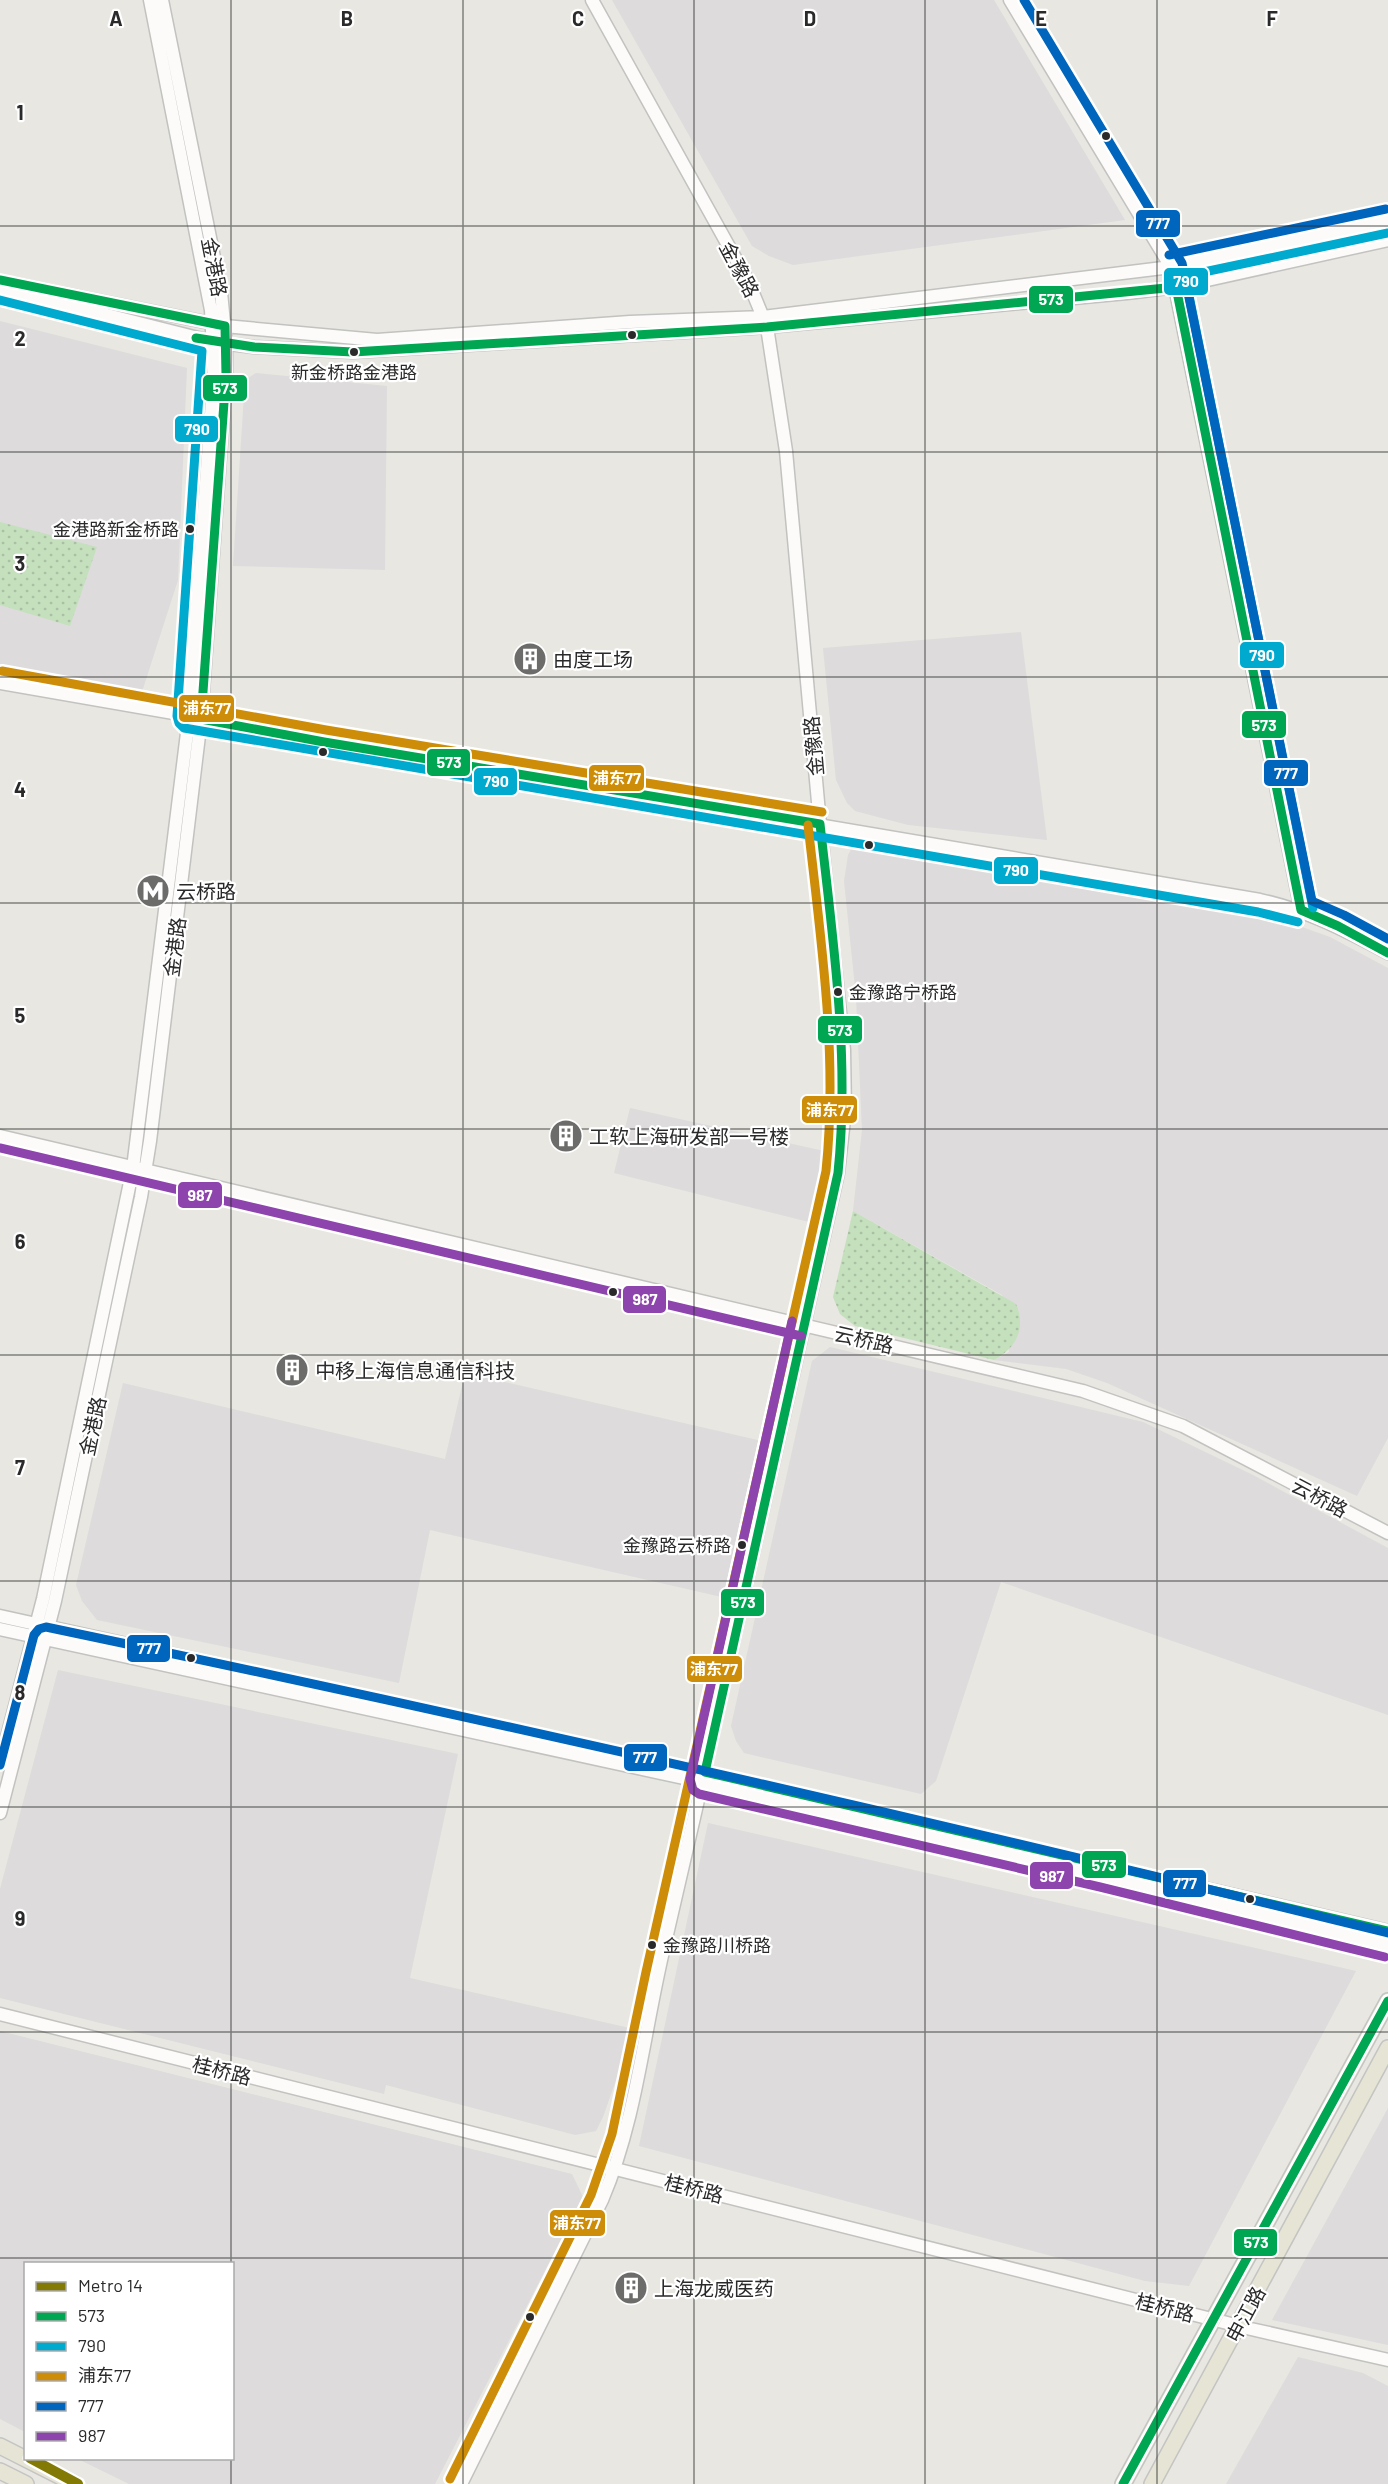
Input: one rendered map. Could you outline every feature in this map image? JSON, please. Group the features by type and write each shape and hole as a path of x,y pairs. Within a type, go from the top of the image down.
{"main road":[{"name":"申江路","path":"1123,2484 1388,2001"},
{"name":"申江路","path":"1152,2484 1388,2048"},
{"path":"0,2446 24,2458"},
{"path":"28,2460 75,2484"},
{"path":"0,2470 26,2484"}],"street":[{"name":"金港路","path":"150,0 210,302 218,325"},
{"name":"金港路","path":"0,1813 41,1632 139,1169 195,718 226,375 218,325 220,292 162,0"},
{"name":"金豫路","path":"461,2484 602,2200 624,2139 664,1944 704,1777 838,1173 845,1111 843,1050 786,451 765,322 748,281 592,0"},
{"path":"1010,0 1172,267 1301,910"},
{"path":"0,280 218,325 377,339 630,322 765,322 1172,267 1388,222"},
{"path":"0,288 220,343 353,352 765,322 1176,287 1388,240"},
{"path":"0,683 324,742 1260,900 1301,910 1338,926 1388,953"},
{"name":"云桥路","path":"0,1136 1083,1391 1150,1413 1216,1441 1388,1533"},
{"path":"0,1616 41,1632"},
{"path":"0,1629 41,1632 704,1777 1388,1931"},
{"name":"金港路","path":"0,1764 41,1632"},
{"path":"704,1777 1388,1945"},
{"name":"桂桥路","path":"0,2014 1238,2326 1388,2360"}],"shaded area":[{"path":"612,0 994,0 1125,220 793,265 769,256 752,246"},
{"path":"0,321 187,368 178,580 141,695 0,667"},
{"path":"256,373 387,386 385,570 233,566 245,380"},
{"path":"1021,632 1047,840 908,825 855,811 847,803 836,780 823,648"},
{"path":"855,842 1288,922 1330,937 1388,968 1388,1438 1357,1496 1107,1383 1066,1369 994,1360 1009,1352 1002,1295 853,1211 862,1130 856,997 844,881 848,855"},
{"path":"630,1108 824,1151 809,1222 614,1173"},
{"path":"830,1347 1143,1422 1251,1474 1388,1548 1388,1715 1001,1582 936,1781 921,1794 744,1753 736,1741 731,1726 812,1361"},
{"path":"465,1373 762,1441 726,1598 430,1530 399,1683 97,1620 82,1601 76,1585 123,1383 445,1459"},
{"path":"58,1670 458,1754 410,1978 634,2029 596,2131 575,2135 386,2085 384,2094 0,1998 0,1889"},
{"path":"708,1823 1356,1971 1189,2286 1145,2281 639,2146"},
{"path":"0,2031 572,2174 583,2197 435,2484 129,2484 80,2460 234,2460 234,2262 24,2262 24,2431 0,2419"},
{"path":"1388,2108 1388,2345 1272,2320"},
{"path":"1298,2357 1363,2373 1388,2386 1388,2484 1226,2484"}],"green space":[{"path":"0,522 97,547 70,626 0,605"},
{"path":"853,1211 1016,1304 1020,1321 1019,1329 1009,1350 994,1360 855,1326 840,1314 833,1297"}],"metro line":[{"name":"14","path":"34,2460 78,2484"}],"transit line":[{"name":"777","path":"1024,0 1182,263 1312,901 1388,939"},
{"name":"777","path":"1169,255 1386,209"},
{"name":"790","path":"1313,908 1185,276 1388,233"},
{"name":"573","path":"0,280 225,326 226,375 201,719 324,742 820,824 835,955 841,1042 841,1129 838,1173 705,1772 1388,1931"},
{"name":"573","path":"196,338 254,347 353,352 767,327 1176,287 1301,910 1338,926 1388,953"},
{"name":"790","path":"0,300 202,351 177,716 184,728 1258,912 1298,922"},
{"name":"浦东77","path":"2,671 326,730 822,812"},
{"name":"浦东77","path":"450,2479 591,2195 612,2134 646,1972 826,1171 829,1128 829,1041 823,955 808,825"},
{"name":"987","path":"0,1148 801,1336"},
{"name":"987","path":"792,1321 690,1779 693,1790 699,1794 1100,1887 1385,1957"},
{"name":"777","path":"0,1765 34,1635 39,1629 46,1627 718,1774 1388,1933"},
{"name":"573","path":"1123,2484 1388,2001"}],"place":[{"name":"新金桥路金港路","path":"354,352"},
{"name":"金港路新金桥路","path":"190,529"},
{"name":"由度工场","path":"530,659"},
{"name":"云桥路","path":"153,891"},
{"name":"金豫路宁桥路","path":"838,992"},
{"name":"工软上海研发部一号楼","path":"566,1136"},
{"name":"中移上海信息通信科技","path":"292,1370"},
{"name":"金豫路云桥路","path":"742,1545"},
{"name":"金豫路川桥路","path":"652,1945"},
{"name":"上海龙威医药","path":"631,2288"}]}
